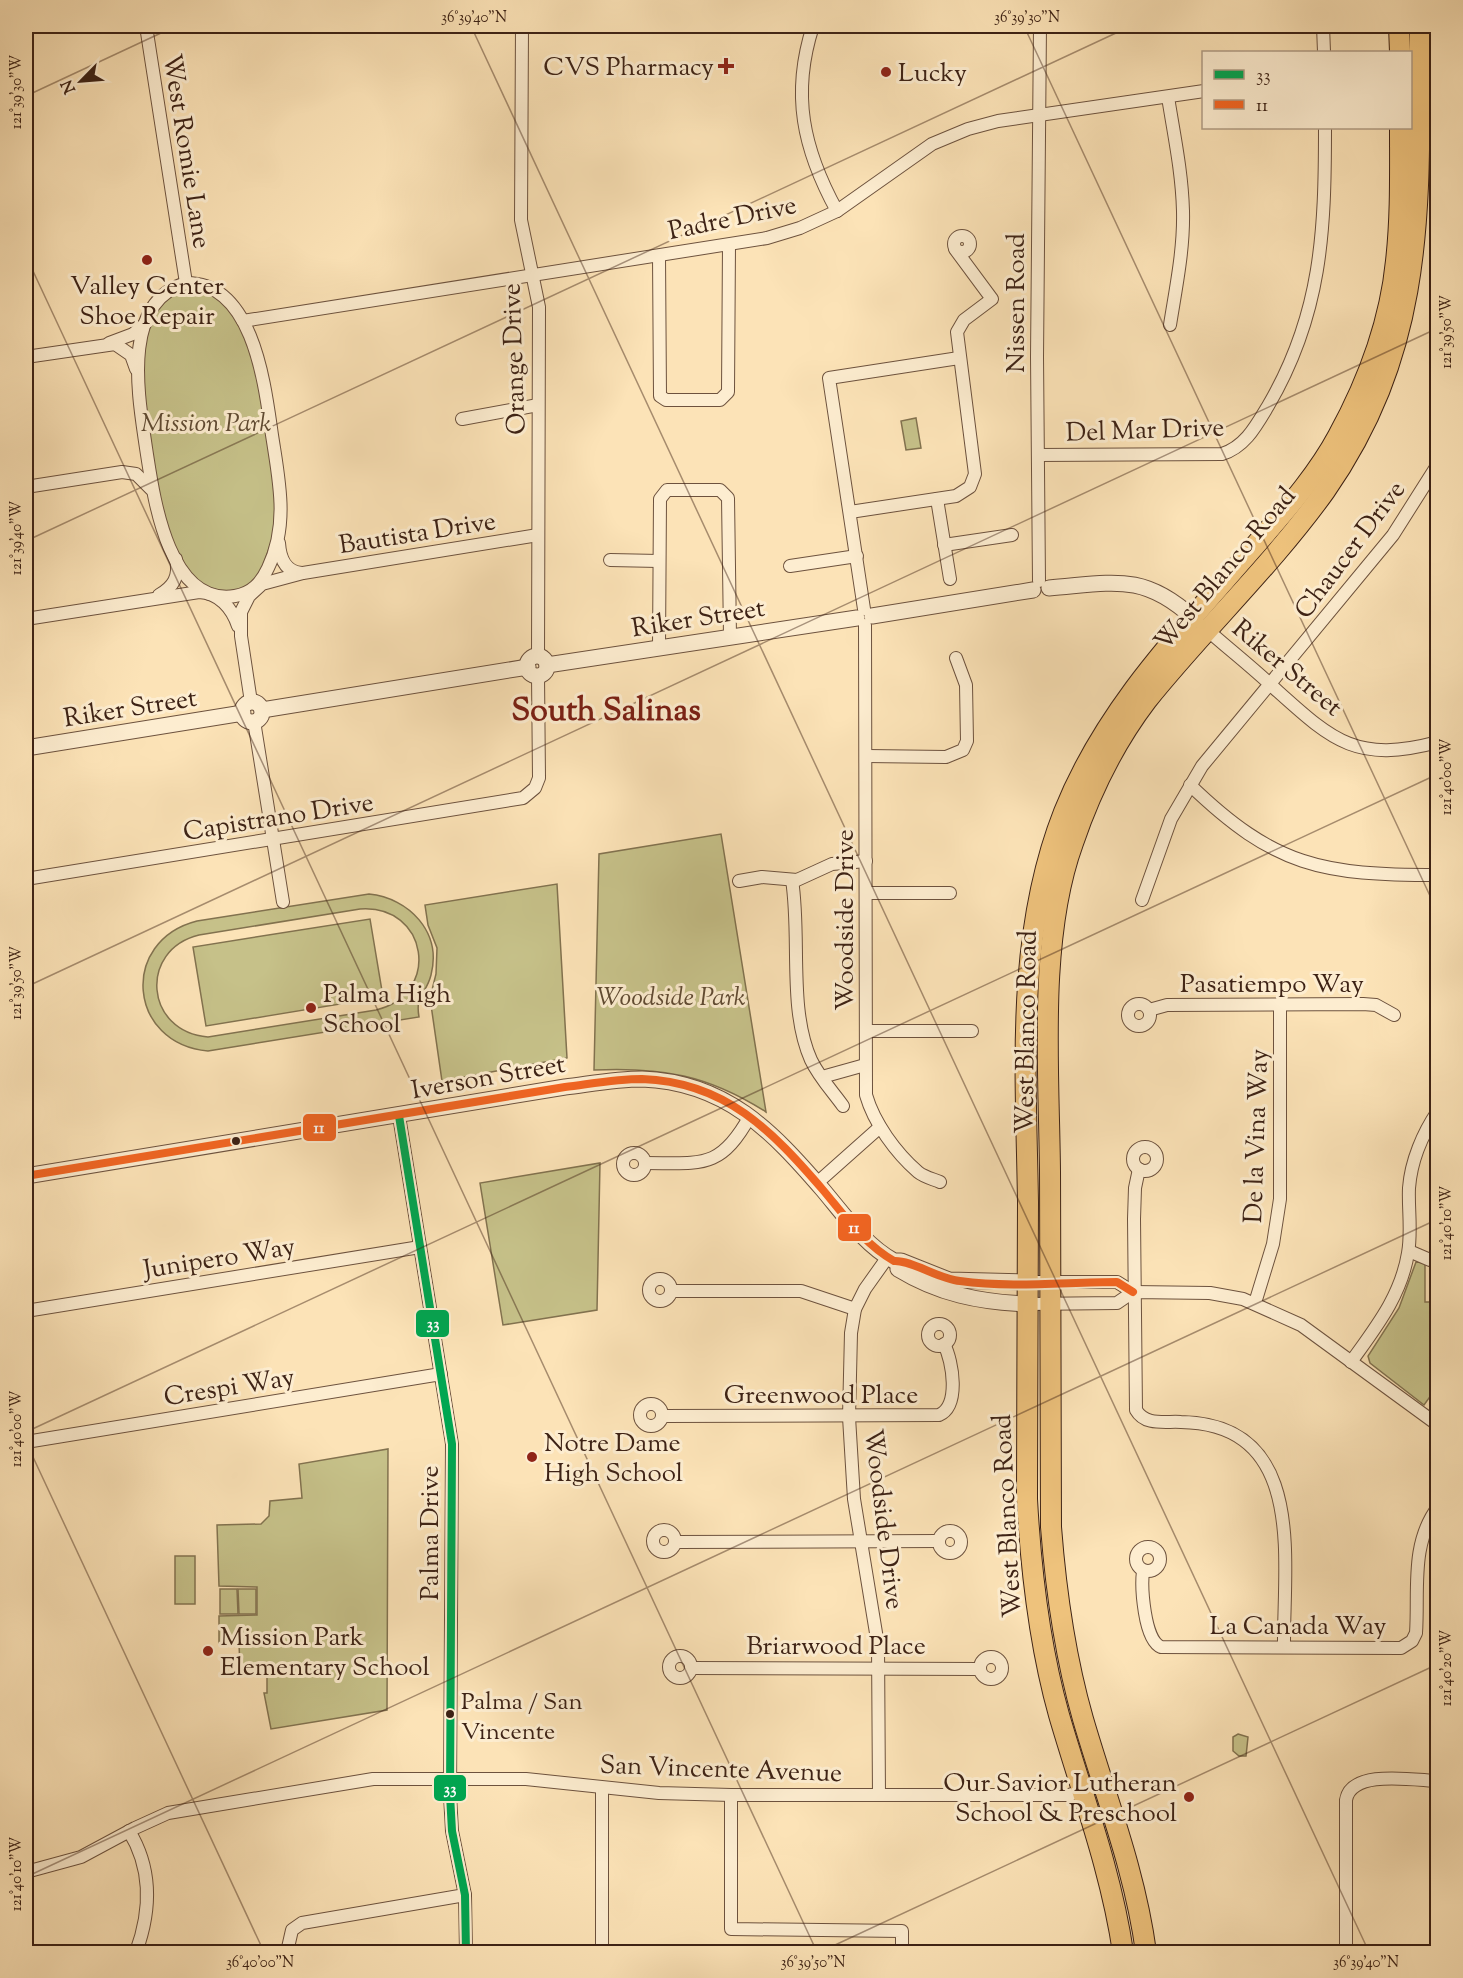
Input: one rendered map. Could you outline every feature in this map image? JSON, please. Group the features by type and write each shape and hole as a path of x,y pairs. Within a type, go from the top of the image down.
{"main road":[{"path":"1399,26 1400,51"},
{"name":"West Blanco Road","path":"1123,1953 1108,1871 1045,1659 1030,1561 1027,1499 1028,977 1041,885 1064,811 1098,739 1134,686 1200,624 1325,491 1358,436 1386,375 1404,314 1415,255 1422,76 1420,26"},
{"name":"West Blanco Road","path":"1146,1953 1132,1875 1084,1721 1067,1656 1056,1590 1051,1527 1050,960 1061,880 1074,840 1100,776 1145,703 1200,624 1307,484 1337,438 1365,380 1386,316 1396,264 1400,129"}],"street":[{"name":"West Romie Lane","path":"146,26 186,283"},
{"name":"Orange Drive","path":"522,26 521,220 539,307 539,778 535,788"},
{"path":"813,26 803,68 803,118 808,149 837,211"},
{"name":"Nissen Road","path":"1040,26 1038,455 1040,586"},
{"path":"1323,26 1324,51"},
{"name":"Padre Drive","path":"243,321 729,245 787,232 837,211 932,144 978,126 1040,114 1202,91"},
{"path":"1168,97 1179,161 1183,212 1180,258 1170,325"},
{"name":"Del Mar Drive","path":"1038,455 1222,454 1236,448 1244,441 1258,422 1286,371 1311,304 1323,238 1325,129"},
{"path":"659,256 660,396 666,400 720,400 728,392 729,245"},
{"path":"850,512 956,496 966,491 975,474 959,358 958,328 964,320 992,299 955,249"},
{"name":"West Romie Lane","path":"241,636 229,608 192,580 176,559 159,522 153,492 137,370 146,322 163,297 186,283 197,283 218,294 243,321 255,345 263,375 282,494 282,524 278,540 271,563 241,612 241,636 283,902"},
{"path":"255,345 261,327 281,316"},
{"path":"105,344 133,334 146,322"},
{"path":"26,357 116,344 126,350 137,370"},
{"name":"Woodside Drive","path":"940,1182 920,1174 880,1127 866,1095 865,617 829,378 959,358"},
{"path":"462,419 538,405"},
{"path":"122,472 141,459 146,445"},
{"name":"Chaucer Drive","path":"1142,900 1167,828 1190,785 1224,738 1271,685 1393,535 1437,464"},
{"path":"26,487 122,472 140,476 153,492"},
{"path":"659,647 660,499 663,492 687,490 724,492 729,502 730,636"},
{"path":"937,499 950,579"},
{"name":"Bautista Drive","path":"256,587 272,579 303,573 538,535"},
{"path":"944,545 1012,535"},
{"path":"278,540 286,566 293,572 303,573"},
{"path":"790,566 857,556"},
{"path":"155,597 174,584 177,572 176,559"},
{"path":"610,560 659,561"},
{"name":"Riker Street","path":"26,748 659,647 865,617 1040,586 1121,582 1141,585 1168,597 1312,722 1341,742 1370,750 1387,751 1437,742"},
{"path":"26,619 190,592 223,597 236,596 256,587"},
{"path":"867,756 946,757 963,750 967,741 966,685 956,658"},
{"path":"1190,785 1239,828 1261,842 1304,862 1354,873 1437,875"},
{"name":"Capistrano Drive","path":"26,879 516,799 527,795 535,788"},
{"path":"739,881 762,877 792,880 832,864 866,861"},
{"path":"792,880 797,923 800,1006 809,1054 843,1106"},
{"path":"866,893 950,893"},
{"name":"Pasatiempo Way","path":"1149,1010 1167,1005 1363,1004 1376,1005 1394,1015"},
{"name":"De la Vina Way","path":"1255,1303 1274,1244 1280,1199 1280,1005"},
{"path":"867,1031 972,1031"},
{"path":"822,1077 865,1065"},
{"name":"Iverson Street","path":"26,1176 565,1087 643,1079 683,1084 703,1091 750,1116 787,1148 858,1231 891,1260 897,1269 952,1294 986,1302 1027,1304"},
{"path":"1351,1362 1395,1298 1409,1251 1409,1187 1412,1170 1420,1144 1437,1111"},
{"name":"Palma Drive","path":"399,1116 452,1444 450,1779 452,1831 465,1895 466,1953"},
{"path":"645,1163 692,1164 711,1160 721,1155 735,1141 750,1116"},
{"path":"817,1183 880,1127"},
{"path":"1139,1169 1134,1199 1134,1404 1138,1414 1150,1421 1200,1423 1232,1434 1256,1452 1276,1483 1284,1520 1284,1647"},
{"name":"Junipero Way","path":"26,1311 420,1247"},
{"path":"1409,1251 1430,1260 1437,1260"},
{"name":"Woodside Drive","path":"879,1795 879,1668 863,1542 851,1473 849,1417 851,1333 855,1309 865,1288 891,1260"},
{"name":"Iverson Street","path":"891,1260 901,1261 931,1274 959,1281 1027,1282"},
{"path":"1027,1282 1117,1282 1133,1292 1210,1293 1255,1303 1301,1326 1437,1425"},
{"path":"671,1291 801,1291 855,1309"},
{"path":"1027,1304 1118,1303 1133,1292"},
{"name":"Greenwood Place","path":"662,1416 934,1416 946,1412 951,1402 951,1363 944,1344"},
{"name":"Crespi Way","path":"26,1442 441,1374"},
{"name":"La Canada Way","path":"1143,1570 1142,1584 1150,1635 1157,1646 1397,1648 1412,1641 1416,1633 1419,1555 1426,1527 1437,1507"},
{"path":"675,1542 939,1541"},
{"name":"Briarwood Place","path":"691,1668 980,1669"},
{"name":"San Vincente Avenue","path":"26,1872 70,1862 168,1813 373,1779 526,1779 602,1788 731,1796 1069,1795 1105,1784"},
{"path":"1346,1953 1346,1800 1350,1789 1358,1782 1368,1780 1437,1781"},
{"path":"602,1788 602,1953"},
{"path":"731,1796 731,1929 902,1931 902,1953"},
{"path":"129,1831 141,1857 148,1886 148,1912 136,1953"},
{"path":"287,1953 292,1930 302,1923 465,1895"}],"green space":[{"name":"Mission Park","path":"208,288 250,333 282,510 256,587 209,594 169,547 137,390 146,322 171,290"},
{"path":"916,418 921,448 906,450 901,421"},
{"name":"Woodside Park","path":"721,834 766,1112 724,1089 684,1076 641,1070 594,1070 599,854"},
{"path":"557,884 567,1058 442,1081 430,998 436,974 437,948 428,925 425,905"},
{"path":"369,894 397,902 419,920 432,945 431,975 418,1004 419,1017 208,1051 181,1044 162,1031 149,1012 143,991 145,969 155,949 172,932 197,921","holes":["360,909 383,911 400,920 412,935 418,952 418,970 411,987 397,1001 376,1010 208,1037 187,1032 171,1021 161,1006 157,990 158,973 166,957 179,943 199,935"]},
{"path":"370,919 383,997 206,1026 193,947"},
{"path":"600,1163 597,1310 503,1325 480,1183"},
{"path":"1416,1262 1425,1263 1425,1302 1437,1302 1437,1387 1424,1405 1370,1363 1368,1356 1399,1308"},
{"path":"388,1449 387,1710 271,1729 264,1693 267,1693 267,1666 240,1667 239,1644 219,1643 219,1616 257,1615 257,1587 219,1586 217,1525 261,1524 269,1516 270,1501 302,1498 299,1464"},
{"path":"175,1556 195,1556 195,1604 175,1604"},
{"path":"220,1589 237,1589 238,1614 220,1614"},
{"path":"238,1589 256,1589 256,1614 239,1614"},
{"path":"1238,1734 1248,1737 1246,1756 1239,1756 1233,1751 1233,1737"}],"transit line":[{"name":"11","path":"26,1176 565,1087 642,1079 672,1082 699,1089 723,1100 765,1130 804,1168 864,1238 894,1261 909,1263 952,1280 1019,1284 1117,1282 1133,1292"},
{"name":"33","path":"399,1116 452,1444 450,1795 452,1831 465,1895 466,1952"}],"place":[{"name":"CVS Pharmacy","path":"726,66"},
{"name":"Lucky","path":"886,72"},
{"name":"Valley Center Shoe Repair","path":"147,260"},
{"name":"Palma High School","path":"311,1008"},
{"name":"Notre Dame High School","path":"532,1457"},
{"name":"Mission Park Elementary School","path":"208,1651"},
{"name":"Palma / San Vincente","path":"450,1714"},
{"name":"Our Savior Lutheran School & Preschool","path":"1189,1797"}],"district":[{"name":"South Salinas","path":"606,709"}]}
